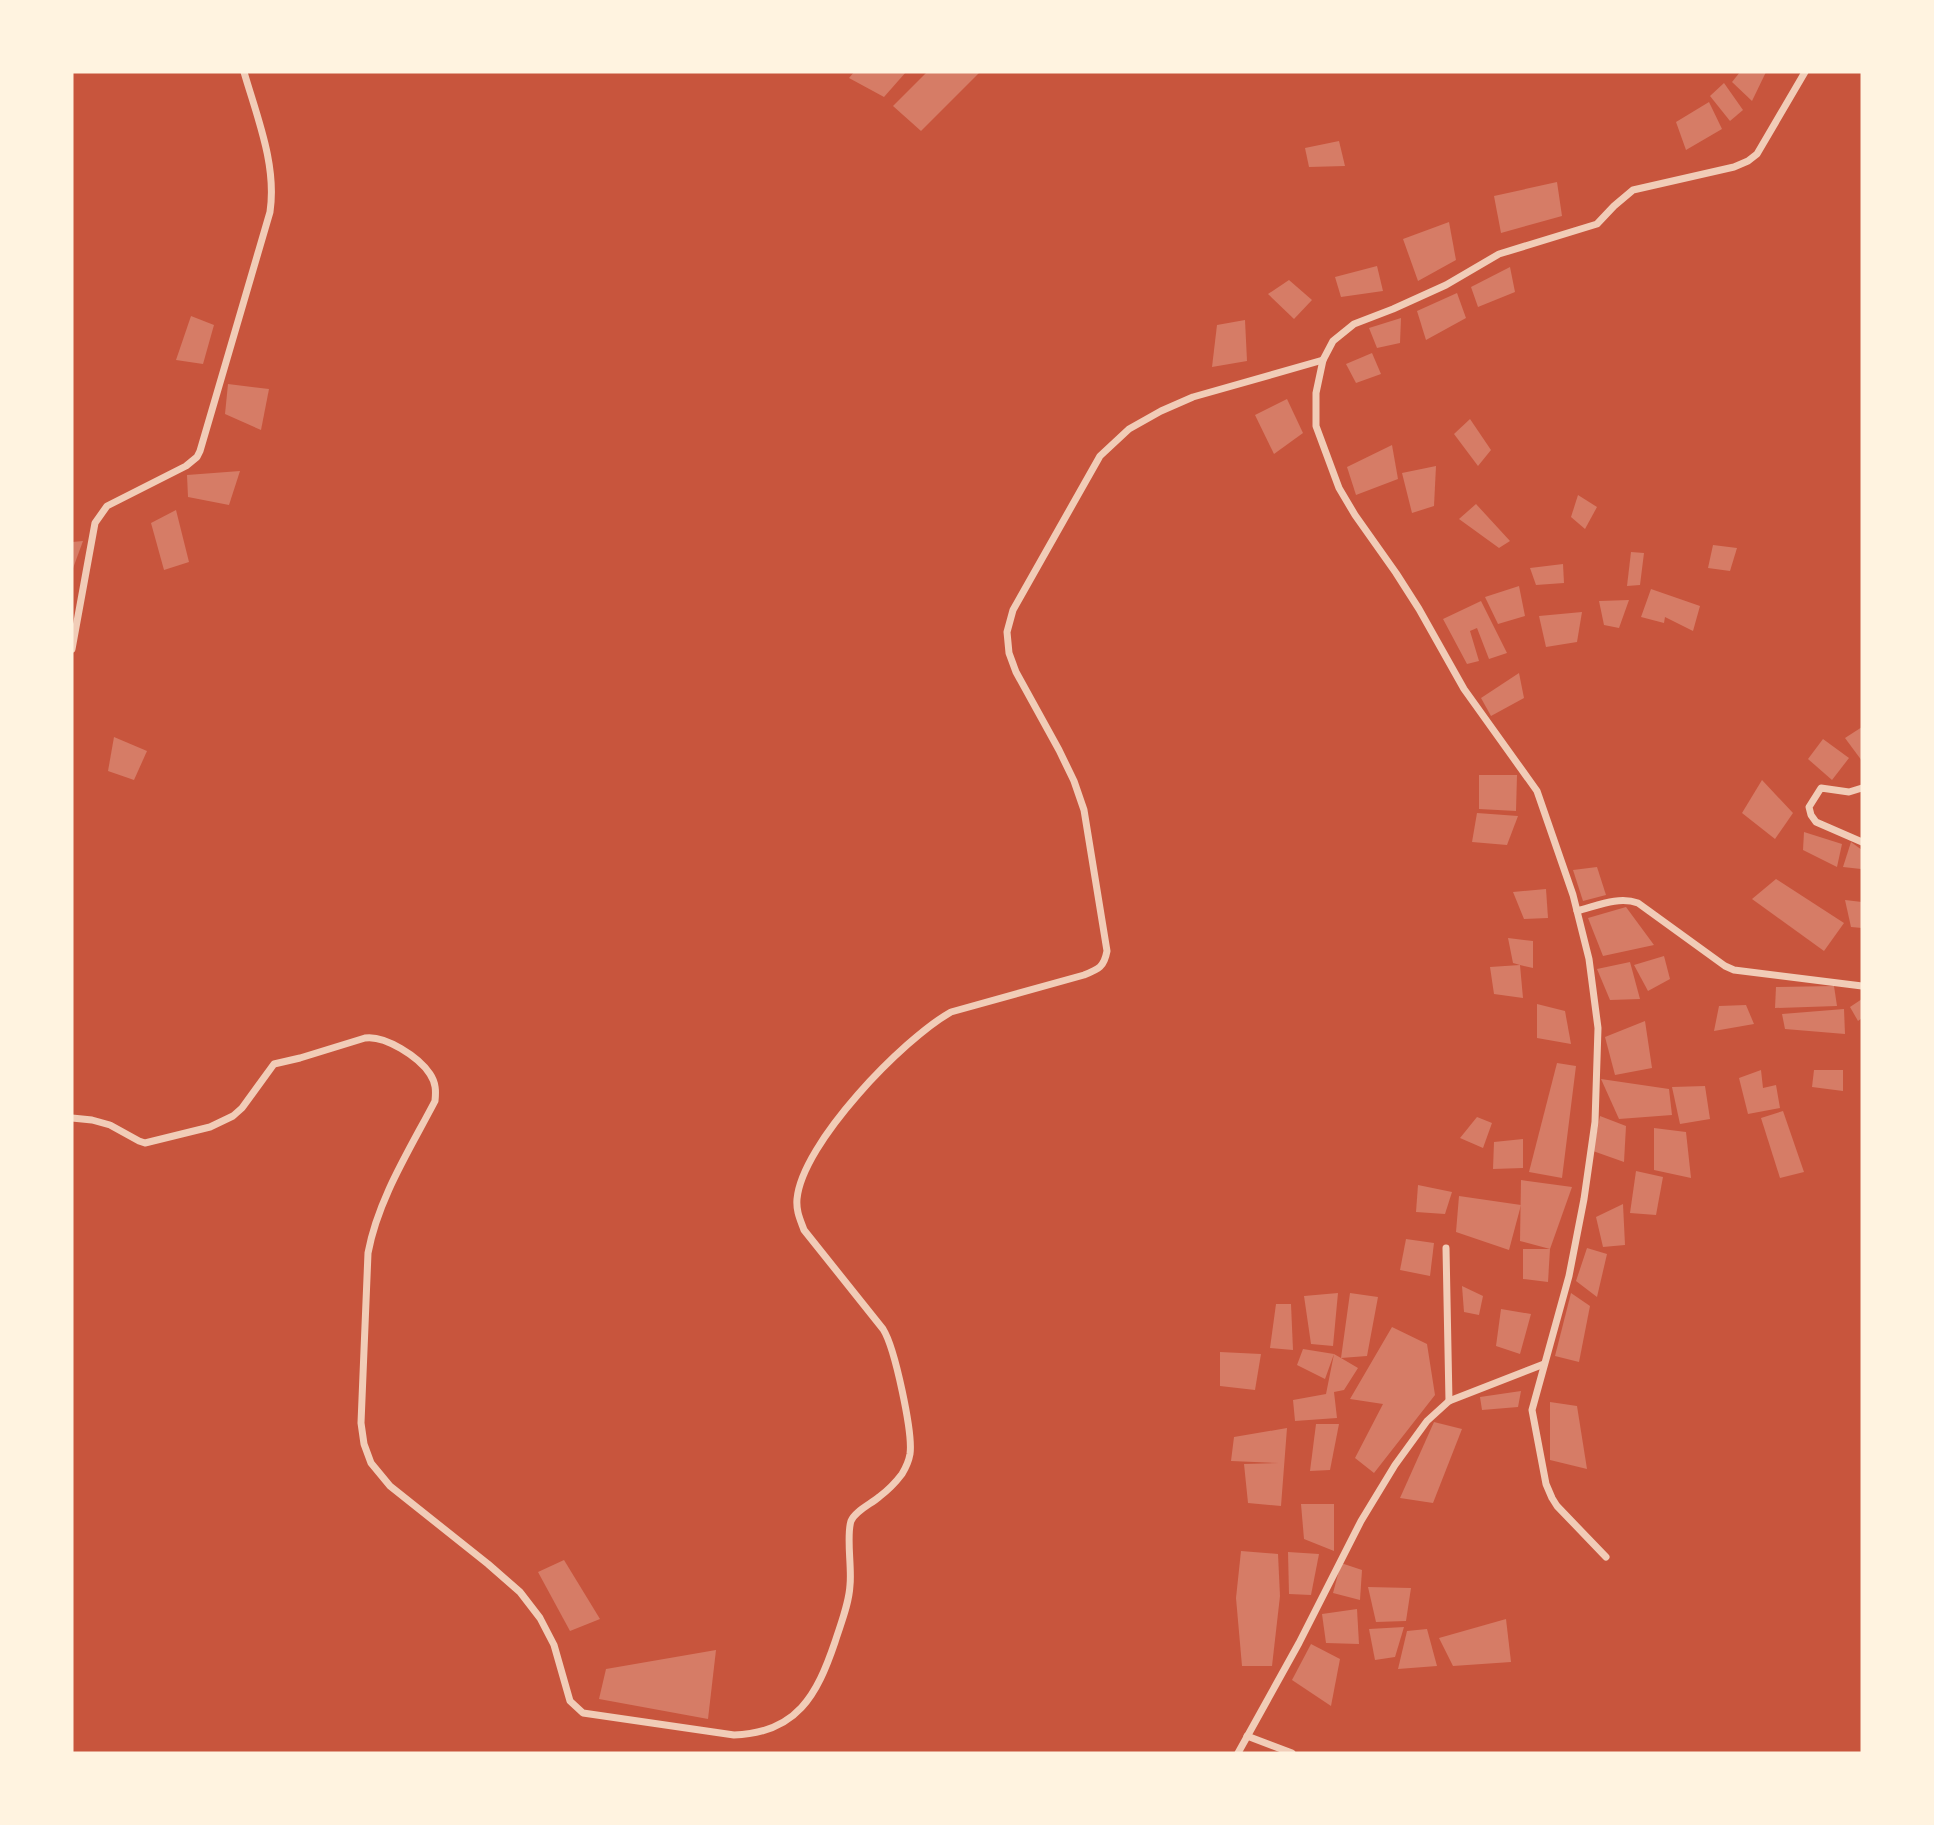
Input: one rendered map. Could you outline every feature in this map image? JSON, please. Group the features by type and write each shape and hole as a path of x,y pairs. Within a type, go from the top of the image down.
{"street":[{"path":"72,649 95,523 103,510 186,466 200,451 273,195 264,141 244,72"},
{"path":"1606,1557 1552,1498 1546,1484 1532,1410 1569,1276 1595,1122 1598,1028 1589,960 1577,911 1537,791 1464,689 1419,609 1354,515 1339,488 1316,426 1316,393 1323,360 1333,341 1354,324 1446,285 1499,254 1597,224 1633,190 1713,173 1748,161 1758,154 1805,72"},
{"path":"72,1118 110,1125 139,1141 155,1142 210,1127 233,1116 242,1108 270,1068 280,1062 374,1037 390,1042 419,1062 433,1080 435,1101 383,1203 372,1230 368,1253 361,1423 364,1444 371,1463 390,1486 520,1592 540,1618 554,1645 570,1701 583,1713 734,1735 753,1734 795,1716 809,1700 824,1674 844,1614 850,1587 849,1530 853,1517 881,1496 903,1472 910,1454 908,1419 890,1341 804,1230 797,1214 797,1198 802,1180 826,1133 885,1065 936,1020 951,1012 1084,975 1097,970 1105,963 1107,951 1084,810 1069,771 1016,672 1009,653 1007,632 1013,610 1100,456 1129,429 1193,397 1323,360"},
{"path":"1862,788 1849,792 1822,787 1809,807 1816,822 1862,842"},
{"path":"1577,911 1621,899 1629,900 1638,903 1734,970 1862,986"},
{"path":"1446,1248 1449,1401"},
{"path":"1238,1753 1299,1643 1361,1521 1395,1465 1427,1421 1449,1401 1544,1364"},
{"path":"1247,1736 1292,1753"}],"building":[{"path":"854,72 906,72 884,97 849,78"},
{"path":"927,72 980,72 921,131 893,106"},
{"path":"1740,72 1766,72 1752,101 1732,82"},
{"path":"1724,83 1743,110 1730,121 1710,96"},
{"path":"1709,102 1722,129 1686,150 1676,122"},
{"path":"1339,141 1345,166 1309,167 1305,148"},
{"path":"1557,182 1562,216 1501,233 1494,196"},
{"path":"1449,222 1456,260 1418,281 1403,239"},
{"path":"1377,266 1383,291 1341,297 1335,277"},
{"path":"1510,267 1515,292 1478,307 1471,287"},
{"path":"1289,280 1312,300 1294,319 1268,294"},
{"path":"1457,293 1466,318 1426,340 1417,311"},
{"path":"191,316 214,325 203,364 176,360"},
{"path":"1401,318 1400,343 1377,348 1369,328"},
{"path":"1245,320 1247,361 1212,367 1217,325"},
{"path":"1372,353 1381,374 1356,383 1346,364"},
{"path":"228,384 269,389 261,430 225,414"},
{"path":"1287,399 1303,433 1274,454 1255,415"},
{"path":"1470,419 1491,450 1478,466 1454,434"},
{"path":"1392,445 1398,479 1356,495 1347,467"},
{"path":"1436,466 1434,506 1412,513 1402,473"},
{"path":"240,471 229,505 188,497 187,475"},
{"path":"1578,495 1597,507 1585,529 1571,517"},
{"path":"1476,504 1510,541 1499,548 1459,519"},
{"path":"176,510 189,562 164,570 151,523"},
{"path":"83,541 72,571 72,542"},
{"path":"1713,545 1737,548 1730,571 1708,568"},
{"path":"1631,552 1644,553 1640,585 1627,586"},
{"path":"1563,564 1564,583 1536,585 1530,568"},
{"path":"1519,586 1525,616 1498,624 1485,597"},
{"path":"1651,589 1700,606 1693,631 1665,617 1664,623 1641,617"},
{"path":"1629,600 1619,628 1604,625 1599,601"},
{"path":"1481,601 1507,653 1489,659 1477,628 1470,631 1479,661 1467,664 1443,619"},
{"path":"1582,612 1577,642 1546,647 1539,616"},
{"path":"1519,673 1524,698 1491,716 1481,698"},
{"path":"1862,727 1862,761 1845,738"},
{"path":"114,737 147,751 134,780 108,771"},
{"path":"1823,739 1849,758 1832,780 1808,759"},
{"path":"1479,775 1517,775 1516,811 1479,809"},
{"path":"1762,780 1793,813 1775,839 1742,813"},
{"path":"1477,813 1518,816 1507,845 1472,842"},
{"path":"1804,832 1842,844 1837,867 1803,850"},
{"path":"1851,842 1862,850 1861,869 1843,867"},
{"path":"1597,867 1606,895 1583,901 1573,870"},
{"path":"1776,879 1844,923 1824,951 1752,899"},
{"path":"1546,889 1548,918 1524,919 1513,892"},
{"path":"1845,900 1862,902 1862,928 1851,927"},
{"path":"1626,907 1654,945 1603,956 1588,918"},
{"path":"1508,938 1533,941 1533,968 1513,963"},
{"path":"1664,956 1670,979 1648,991 1634,965"},
{"path":"1630,962 1640,999 1610,1000 1597,969"},
{"path":"1520,965 1523,998 1494,994 1490,967"},
{"path":"1834,986 1837,1006 1775,1008 1776,987"},
{"path":"1862,999 1862,1018 1858,1021 1850,1007"},
{"path":"1537,1004 1565,1011 1571,1044 1537,1038"},
{"path":"1746,1005 1754,1024 1714,1031 1719,1006"},
{"path":"1844,1009 1845,1034 1785,1029 1782,1014"},
{"path":"1645,1021 1652,1068 1615,1075 1605,1037"},
{"path":"1557,1063 1576,1066 1562,1178 1529,1172"},
{"path":"1761,1070 1763,1088 1776,1085 1780,1108 1748,1114 1739,1078"},
{"path":"1814,1070 1843,1070 1843,1091 1812,1087"},
{"path":"1601,1079 1669,1089 1672,1115 1619,1119"},
{"path":"1705,1086 1710,1119 1680,1124 1672,1087"},
{"path":"1783,1111 1804,1172 1780,1178 1761,1118"},
{"path":"1600,1116 1626,1126 1624,1162 1593,1151"},
{"path":"1477,1117 1492,1123 1483,1148 1460,1138"},
{"path":"1654,1128 1686,1132 1691,1178 1654,1170"},
{"path":"1523,1139 1523,1168 1493,1169 1494,1142"},
{"path":"1636,1171 1663,1177 1656,1215 1630,1213"},
{"path":"1521,1180 1572,1187 1550,1249 1520,1241"},
{"path":"1418,1185 1452,1192 1445,1214 1416,1212"},
{"path":"1459,1196 1521,1205 1509,1250 1456,1232"},
{"path":"1623,1204 1625,1245 1603,1247 1596,1217"},
{"path":"1406,1239 1434,1243 1430,1276 1400,1270"},
{"path":"1587,1248 1607,1254 1597,1297 1576,1281"},
{"path":"1523,1249 1550,1249 1548,1282 1523,1279"},
{"path":"1462,1286 1483,1296 1479,1315 1464,1312"},
{"path":"1338,1293 1333,1346 1311,1344 1304,1296"},
{"path":"1350,1293 1378,1297 1367,1356 1341,1358"},
{"path":"1571,1293 1590,1306 1579,1362 1555,1356"},
{"path":"1276,1304 1291,1304 1293,1350 1270,1348"},
{"path":"1501,1309 1531,1314 1520,1354 1496,1346"},
{"path":"1392,1327 1427,1344 1435,1395 1374,1473 1355,1458 1383,1404 1350,1399"},
{"path":"1303,1349 1334,1354 1325,1379 1297,1365"},
{"path":"1220,1352 1261,1354 1255,1390 1220,1386"},
{"path":"1334,1354 1358,1368 1344,1390 1334,1392 1337,1418 1295,1421 1293,1400 1326,1394"},
{"path":"1521,1391 1518,1407 1482,1410 1480,1397"},
{"path":"1550,1402 1577,1406 1587,1469 1550,1460"},
{"path":"1434,1422 1462,1429 1433,1503 1400,1498"},
{"path":"1316,1424 1339,1424 1330,1470 1310,1471"},
{"path":"1287,1428 1281,1506 1248,1503 1244,1464 1279,1463 1231,1461 1234,1437"},
{"path":"1301,1504 1334,1504 1334,1551 1304,1539"},
{"path":"1241,1551 1278,1554 1280,1596 1272,1666 1242,1666 1236,1598"},
{"path":"1288,1552 1319,1554 1311,1595 1289,1594"},
{"path":"564,1560 600,1619 570,1631 538,1572"},
{"path":"1341,1563 1362,1570 1360,1600 1333,1593"},
{"path":"1368,1587 1411,1588 1406,1621 1376,1622"},
{"path":"1357,1609 1359,1644 1326,1643 1322,1614"},
{"path":"1506,1619 1511,1662 1453,1666 1439,1638"},
{"path":"1404,1627 1395,1657 1375,1660 1369,1629"},
{"path":"1427,1629 1437,1666 1398,1669 1407,1631"},
{"path":"1311,1644 1340,1659 1331,1706 1292,1680"},
{"path":"716,1650 708,1719 599,1699 606,1669"}]}
